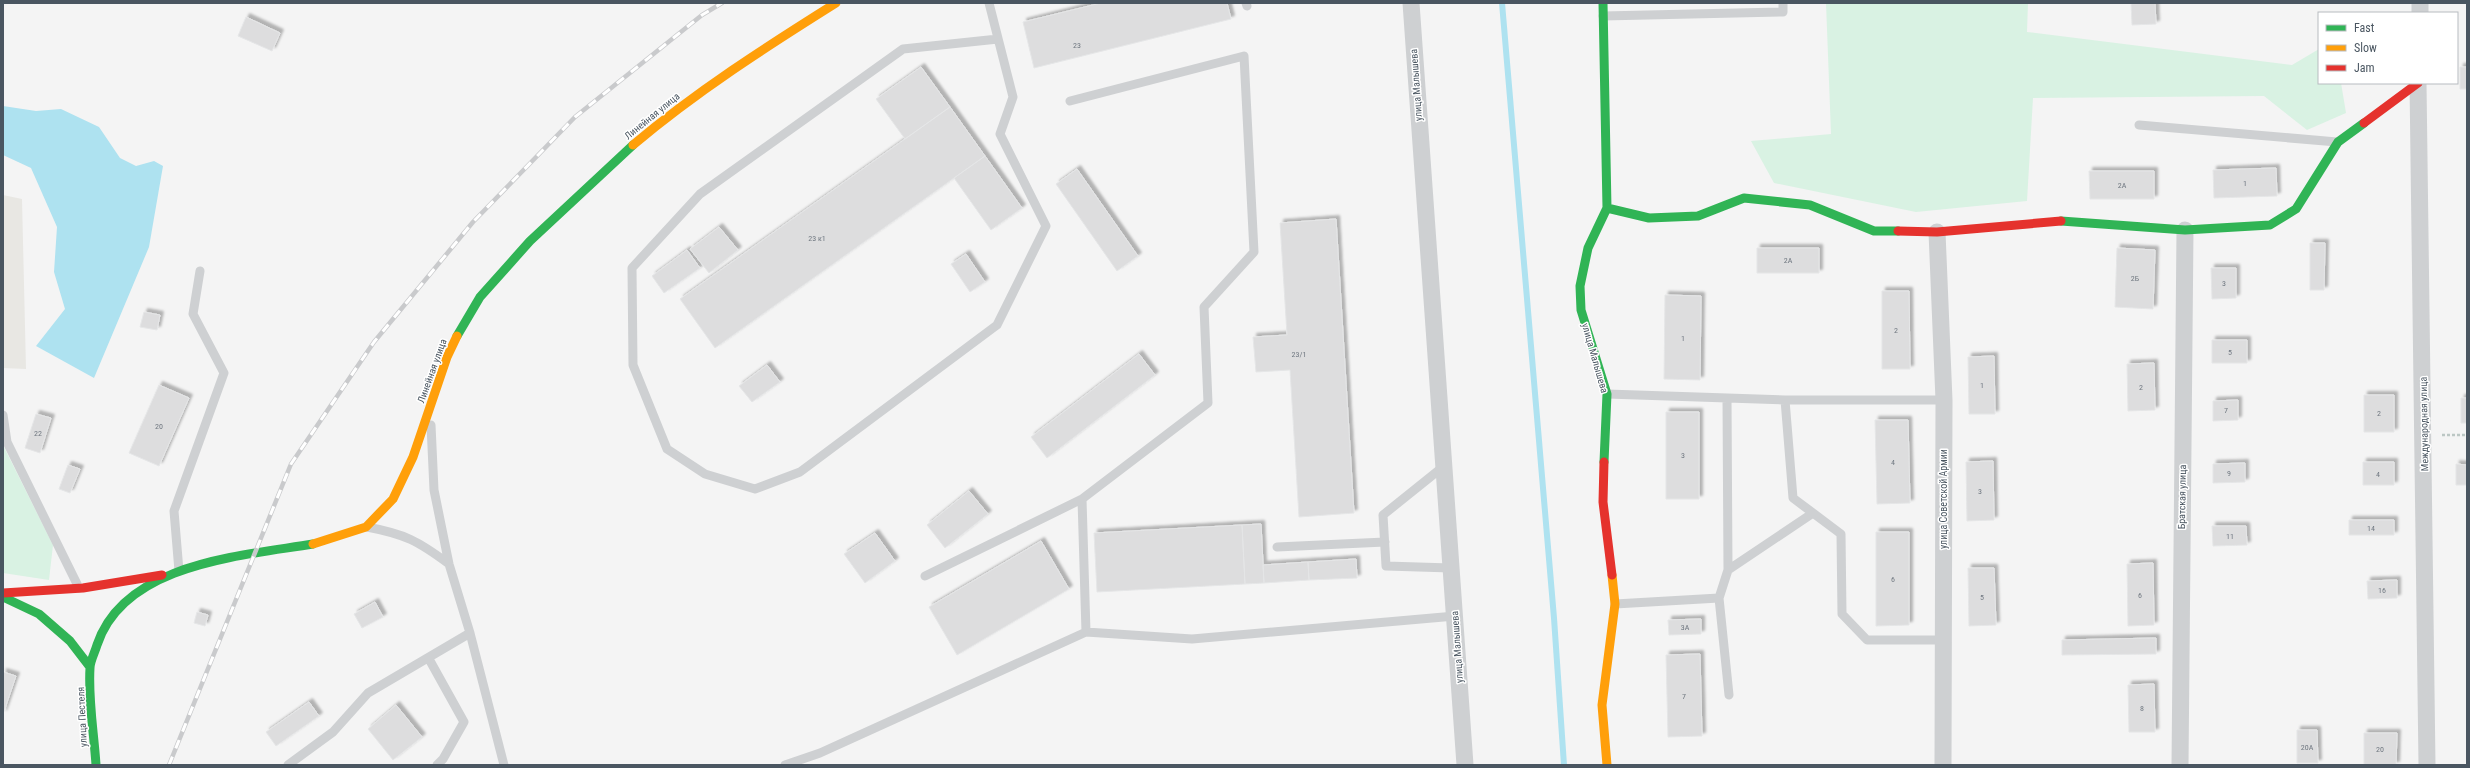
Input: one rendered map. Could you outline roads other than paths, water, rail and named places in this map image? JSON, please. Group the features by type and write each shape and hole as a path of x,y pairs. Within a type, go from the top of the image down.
{"street":[{"name":"Линейная улица","path":"90,667 101,632 119,607 142,588 179,571 230,558 316,544 366,527 393,499 413,457 447,356 461,327 480,297 530,241 620,156 672,112 724,74 836,3"},
{"name":"улица Малышева","path":"1411,3 1465,765"},
{"name":"улица Малышева","path":"1602,3 1607,208 1588,248 1580,286 1581,310 1606,394 1603,502 1615,604 1602,706 1607,765"},
{"path":"1607,208 1649,218 1698,216 1744,198 1810,205 1874,231 1937,232 2058,220 2185,230 2270,225 2296,209 2338,142 2417,84"},
{"name":"Международная улица","path":"2418,84 2424,436 2427,765"},
{"name":"Братская улица","path":"2180,765 2185,230"},
{"name":"улица Советской Армии","path":"1937,232 1944,400 1942,640 1943,765"},
{"path":"3,593 37,593 80,589 179,571"},
{"path":"3,597 39,614 70,641 90,667"},
{"name":"улица Пестеля","path":"90,667 96,765"}],"lane":[{"path":"989,3 1013,97 1000,134 1046,226 997,326 800,472 755,489 705,474 667,449 633,364 632,268 700,194 903,49 998,39"},
{"path":"1603,16 1783,12 1783,3"},
{"path":"925,576 1082,499 1208,403 1204,307 1254,252 1244,56 1070,101"},
{"path":"2139,125 2338,142"},
{"path":"179,571 174,511 224,373 193,314 200,271"},
{"path":"1606,394 1785,400 1944,400"},
{"path":"1727,398 1728,570 1719,598 1729,695"},
{"path":"1785,400 1793,498 1841,534 1842,614 1867,640 1942,640"},
{"path":"430,406 434,490 449,564 470,634 504,765"},
{"path":"3,415 7,442 80,589"},
{"path":"1444,466 1383,515 1386,566 1451,568"},
{"path":"1082,499 1086,632"},
{"path":"1728,570 1813,513"},
{"path":"366,527 396,532 419,542 449,564"},
{"path":"1277,547 1385,542"},
{"path":"1615,604 1719,598"},
{"path":"785,765 820,753 1086,632 1192,639 1454,616"},
{"path":"288,765 333,732 368,693 470,634"},
{"path":"429,659 464,722 443,759 437,765"}],"water":[{"path":"3,106 36,111 61,109 99,127 120,158 136,166 154,161 163,166 149,247 94,378 36,346 65,309 54,272 57,227 31,168 3,155"}],"waterway":[{"path":"1502,3 1554,618 1564,765"}],"railway":[{"path":"169,765 291,464 374,342 473,222 575,117 702,15 722,3"}]}
